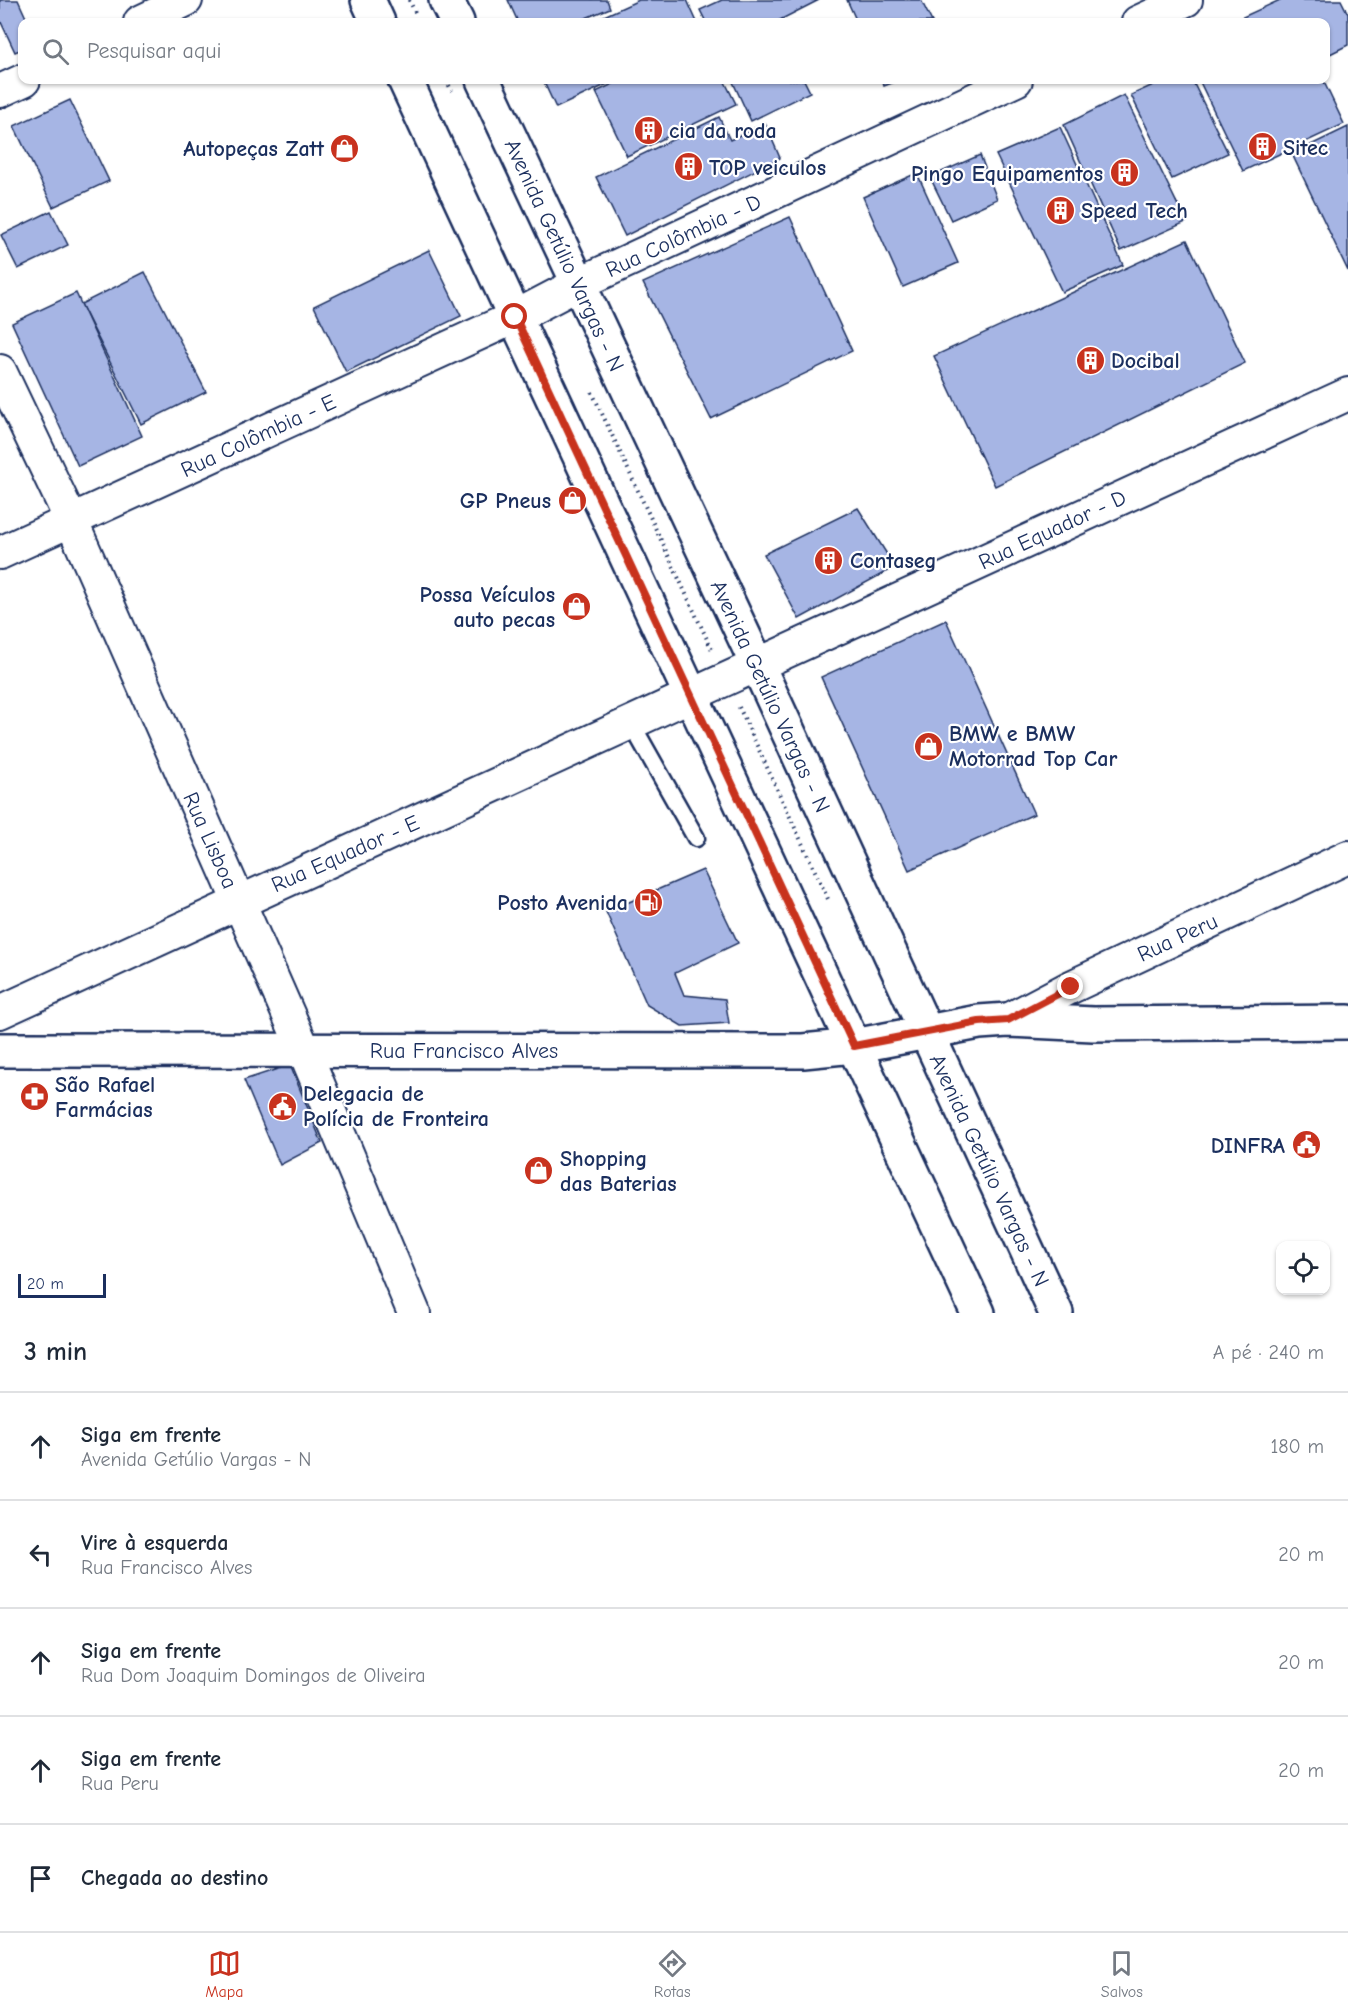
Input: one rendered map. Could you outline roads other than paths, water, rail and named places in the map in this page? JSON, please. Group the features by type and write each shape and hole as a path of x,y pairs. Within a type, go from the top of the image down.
{"street":[{"path":"148,18 186,0"},
{"path":"368,0 376,18"},
{"path":"446,0 455,18"},
{"path":"1147,18 1186,0"},
{"path":"0,91 18,83"},
{"path":"407,84 978,1313"},
{"name":"Avenida Getúlio Vargas - N","path":"485,84 757,664 1056,1313"},
{"name":"Rua Colômbia - D","path":"515,317 578,284 1007,84"},
{"name":"Rua Colômbia - E","path":"0,553 515,317"},
{"name":"Rua Lisboa","path":"0,371 71,520 304,1050 414,1313"},
{"name":"Rua Equador - D","path":"725,679 1348,394"},
{"name":"Rua Equador - E","path":"0,1012 725,679"},
{"name":"Rua Peru","path":"1008,1020 1071,987 1348,857"},
{"name":"Rua Francisco Alves","path":"0,1050 803,1051 854,1046 925,1031 979,1022 1008,1020 1093,1024 1348,1022"}],"lane":[{"path":"631,723 696,838"}],"place":[{"name":"cia da roda","path":"648,130"},
{"name":"Sitec","path":"1262,147"},
{"name":"Autopeças Zatt","path":"345,148"},
{"name":"TOP veiculos","path":"688,167"},
{"name":"Pingo Equipamentos","path":"1124,173"},
{"name":"Speed Tech","path":"1060,210"},
{"name":"Docibal","path":"1090,360"},
{"name":"GP Pneus","path":"572,500"},
{"name":"Contaseg","path":"829,560"},
{"name":"Possa Veículos auto pecas","path":"576,607"},
{"name":"BMW e BMW Motorrad Top Car","path":"928,746"},
{"name":"Posto Avenida","path":"649,902"},
{"name":"São Rafael Farmácias","path":"34,1097"},
{"name":"Delegacia de Polícia de Fronteira","path":"282,1106"},
{"name":"DINFRA","path":"1306,1145"},
{"name":"Shopping das Baterias","path":"539,1171"}]}
